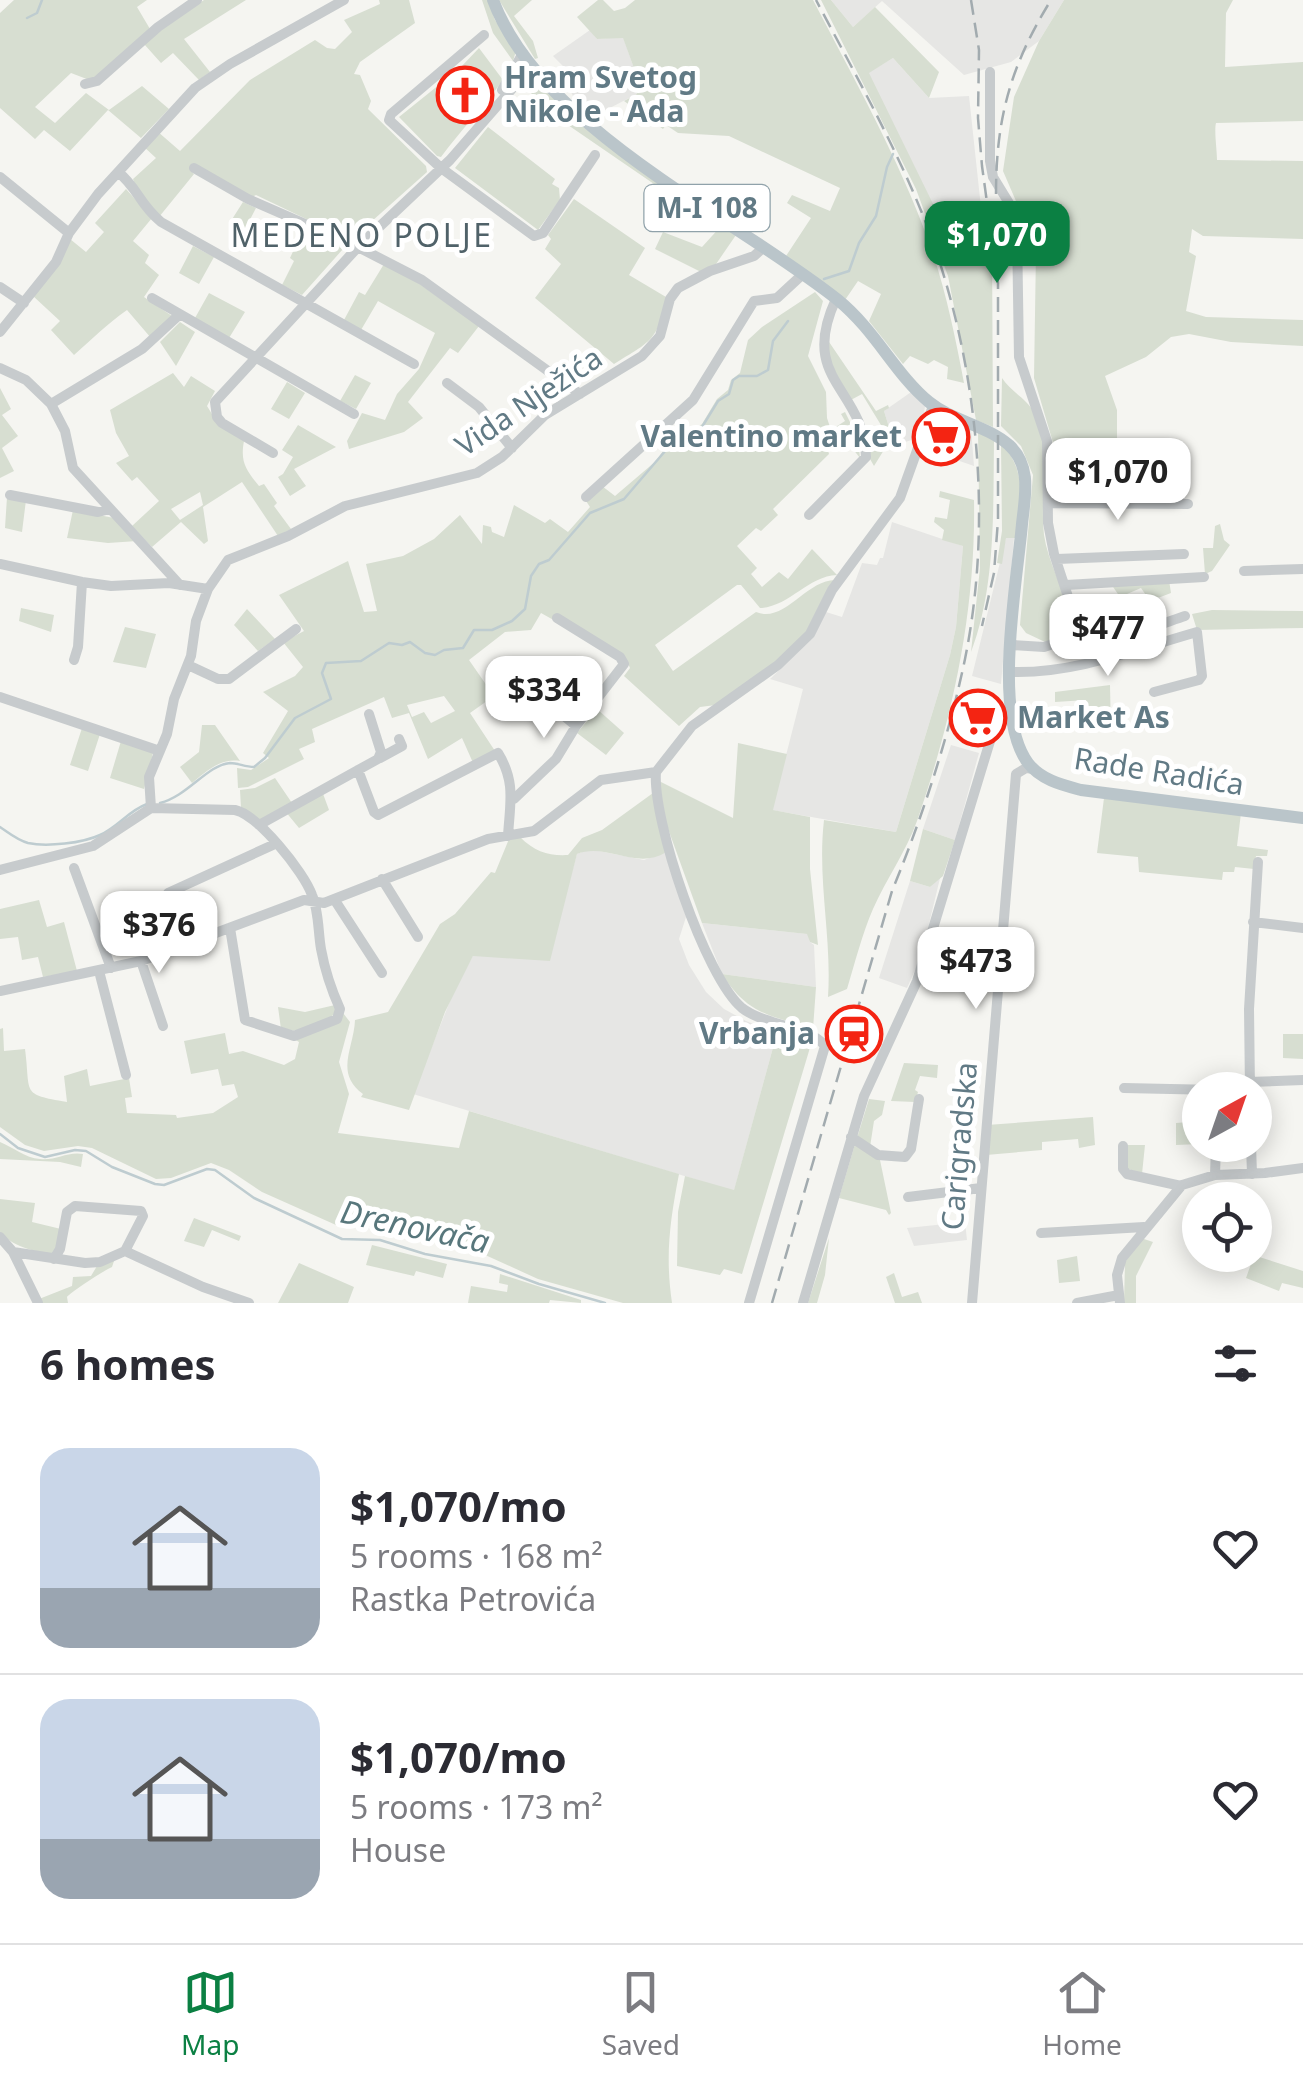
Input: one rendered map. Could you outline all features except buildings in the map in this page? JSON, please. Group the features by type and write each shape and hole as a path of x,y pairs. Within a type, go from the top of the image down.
{"main road":[{"name":"M-I 108","path":"493,0 502,23 532,66 607,138 836,299 866,325 933,406"},
{"name":"Rade Radića","path":"933,406 996,436 1016,454 1024,468 1026,486 1010,706 1019,746 1034,768 1048,779 1081,790 1303,818"}],"street":[{"path":"85,84 97,81 158,26 197,0"},
{"path":"0,332 56,262 69,232 202,81 344,0"},
{"path":"484,34 389,117 441,168 538,237 595,155"},
{"path":"482,120 523,53"},
{"path":"273,453 222,423 214,410 218,398 358,247 441,168 532,66"},
{"path":"990,72 990,161 993,176 1008,198 1014,217 1019,356 1047,440 1048,523 1074,618 1068,634 1059,642 1044,646 1012,645"},
{"path":"194,168 248,199 358,247 434,287 580,394"},
{"path":"118,172 132,184 144,208 161,222 414,364"},
{"path":"0,177 69,232"},
{"name":"Vida Nježića","path":"208,590 224,564 234,556 288,536 354,503 468,476 502,458 545,415 642,356 662,332 670,299 678,288 710,271 754,256 764,246"},
{"path":"586,497 692,400 754,302 779,297 803,274"},
{"path":"0,287 24,303"},
{"path":"152,298 354,414"},
{"path":"809,515 866,457 862,430 833,377 822,347 836,299"},
{"path":"51,404 142,349 179,315"},
{"path":"0,368 26,380 51,404 64,431 73,468 181,586"},
{"path":"448,383 482,410 512,448"},
{"path":"749,1303 825,1046 816,1036 747,1012 724,988 676,872 656,801 656,772 692,726 778,665 810,634 832,590 900,498 933,406"},
{"path":"10,495 98,512 110,509"},
{"path":"1049,502 1188,504"},
{"path":"1057,559 1184,554"},
{"path":"0,564 82,582 208,590 196,621 188,665 174,699 168,734 148,783 151,808"},
{"path":"1244,571 1303,568"},
{"path":"1066,585 1204,577"},
{"path":"74,660 82,582"},
{"path":"1059,642 1068,648 1090,644 1186,616"},
{"path":"514,799 556,758 624,664 620,656 557,618"},
{"path":"188,665 218,679 228,679 296,628"},
{"path":"1010,672 1041,672 1099,660 1197,632 1202,676 1154,692"},
{"path":"501,701 528,685 536,670"},
{"path":"528,685 576,726"},
{"path":"0,697 160,751"},
{"path":"803,1303 851,1137 876,1066 916,981 997,721 1010,706"},
{"path":"369,714 381,752 378,759"},
{"path":"997,721 1005,720 1014,727"},
{"path":"258,825 402,746 399,738"},
{"name":"Carigradska","path":"972,1303 1019,746"},
{"path":"358,770 378,815 498,753 511,778 514,799 508,836"},
{"path":"1016,774 1034,768"},
{"path":"0,991 141,961 301,901 322,903 334,899 488,839 534,830 601,780 656,772"},
{"path":"0,870 93,846 151,808 246,813 299,873 314,901 328,983 340,1012 332,1023 304,1034 286,1035 245,1020 230,928"},
{"path":"168,893 275,844"},
{"path":"1250,1072 1258,862"},
{"path":"74,868 105,970 126,1076"},
{"path":"382,880 418,937"},
{"path":"334,899 382,973"},
{"path":"1253,922 1303,928"},
{"path":"141,961 163,1026"},
{"path":"1272,1084 1303,1080"},
{"path":"1124,1088 1182,1089"},
{"path":"851,1137 878,1155 906,1157 912,1149 919,1099"},
{"path":"1123,1146 1123,1169 1127,1174 1181,1186"},
{"path":"1216,1162 1216,1175"},
{"path":"1252,1162 1252,1174"},
{"path":"1077,1303 1120,1299 1119,1263 1144,1227 1181,1186 1195,1178 1303,1168"},
{"path":"908,1197 980,1188"},
{"path":"13,1252 26,1252 54,1259 96,1263 125,1251 143,1216 141,1211 73,1206 67,1212 60,1249 54,1259"},
{"path":"1041,1233 1144,1227"},
{"path":"0,1237 13,1252 38,1303"},
{"path":"125,1251 203,1287 249,1303"}],"shaded area":[{"path":"14,0 147,0 137,7 150,29 92,81 71,73 35,107 55,123 86,93 109,110 142,86 169,109 141,138 108,110 70,151 44,130 35,139 0,108 0,13"},
{"path":"204,0 246,0 184,39 210,72 199,80 173,53 161,63 144,44 158,30"},
{"path":"379,0 409,0 415,23 360,62 354,74 360,75 371,101 368,109 426,166 427,172 353,238 190,170 194,174 159,217 139,195 133,179 156,158 143,146 157,131 180,151 250,80 315,40 335,49 352,32 344,20 380,4"},
{"path":"482,0 488,0 495,20 516,51 513,61 493,33"},
{"path":"499,0 532,0 514,16 533,41 538,58 535,59"},
{"path":"598,0 614,11 635,0 813,0 917,210 945,294 964,383 947,379 948,367 934,360 928,364 910,356 903,364 869,321 881,294 858,281 845,300 786,256 811,218 787,203 792,195 830,211 840,188 729,136 678,133 666,125 663,129 624,101 637,94 628,75 635,71 623,38 597,39 577,17"},
{"path":"821,0 831,0 853,27 875,7 939,72 929,98 893,58 869,73 959,257 992,244 993,427 976,420 948,276 916,189"},
{"path":"831,0 1064,0 1039,41 1011,62 964,75 882,1 853,27"},
{"path":"1064,0 1233,0 1226,13 1225,67 1303,62 1303,121 1216,123 1215,131 1217,160 1303,161 1303,239 1203,236 1192,229 1189,252 1196,256 1186,311 1206,317 1303,320 1303,346 1231,342 1189,334 1171,337 1146,357 1105,376 1117,410 1117,441 1054,446 1034,378 1036,251 1043,242 1066,240 1067,230 1028,229 1003,171 1014,97 1039,41"},
{"path":"590,30 597,39 623,37 635,71 628,76 637,94 593,121 579,108 560,70 566,69 553,56"},
{"path":"479,48 503,80 441,157 437,156 399,117"},
{"path":"893,58 929,98 969,96 985,245 959,258 868,73"},
{"path":"533,81 547,90 567,114 672,193 568,125 525,87"},
{"path":"488,127 555,179 552,184 559,188 560,200 538,230 455,168"},
{"path":"126,189 152,218 133,241 149,255 145,263 159,275 144,297 172,316 151,338 127,310 74,355 51,330 60,321 33,296 70,239 86,252 104,232 95,223"},
{"path":"574,199 645,248 629,275 666,297 660,323 651,338 614,364 535,298 561,264 545,249 551,239 548,235"},
{"path":"243,202 256,208 243,233 229,224"},
{"path":"722,225 736,235 714,267 701,272 655,249 663,232 702,247"},
{"path":"303,230 343,249 302,295 282,285"},
{"path":"193,246 214,257 199,284 179,273"},
{"path":"384,264 479,326 458,353 450,348 408,402 423,418 404,432 349,449 347,441 362,413 385,420 397,394 419,369 435,333 378,301 361,330 344,320 359,292 365,295"},
{"path":"815,292 823,301 808,356 826,392 831,430 845,421 841,414 845,412 858,438 860,458 841,434 827,447 829,454 773,509 778,515 737,546 757,568 751,574 762,587 779,572 788,579 812,549 837,575 817,580 780,603 760,608 737,585 655,645 673,671 756,612 777,612 816,586 837,580 808,632 762,675 716,705 700,707 679,726 624,676 630,668 627,661 541,613 531,630 505,632 469,660 494,696 470,713 495,751 474,765 462,738 428,759 409,713 392,718 384,697 312,729 315,742 299,749 304,759 248,787 238,788 237,768 251,770 269,758 263,753 288,711 263,692 295,676 303,667 283,642 304,631 279,595 348,561 364,612 377,611 366,564 403,556 434,539 460,515 482,544 483,525 504,537 514,505 545,523 550,519 568,532 590,507 586,501 602,486 615,496 663,451 702,424 731,380 740,373 748,340","holes":["444,696 455,711 431,723 424,712 412,717 407,705"]},
{"path":"209,293 245,312 229,338 195,318"},
{"path":"180,322 195,332 176,366 160,342"},
{"path":"825,336 876,411 888,405 884,411 892,437 874,466 867,436 884,430 862,394 849,401 826,352"},
{"path":"173,373 184,387 191,376 215,391 207,406 218,424 244,441 247,470 259,486 264,484 291,529 278,536 242,482 203,507 208,541 204,544 181,522 152,547 132,526 159,501 137,477 132,481 116,463 129,456 116,433 110,410","holes":["200,492 203,505 180,520 171,509"]},
{"path":"355,375 371,383 356,409 340,401"},
{"path":"1002,378 1030,407 1043,441 1044,535 1070,616 1060,637 1045,642 1026,633 1020,625 1033,475 1021,446 1001,426"},
{"path":"287,382 305,393 289,419 271,409"},
{"path":"0,388 11,409 2,415 18,436 2,448 14,471 0,478"},
{"path":"914,390 925,406 921,437 902,443 899,435 892,437 884,411"},
{"path":"941,414 971,428 974,466 922,448 933,417"},
{"path":"298,425 336,447 294,469 306,486 290,496 278,477 293,457 282,450"},
{"path":"978,432 994,440 993,520 985,601 971,652 980,568"},
{"path":"1001,444 1019,476 1021,500 1018,538 1006,538 1002,564 997,563 1002,531"},
{"path":"940,491 974,500 971,582 960,663 917,821 873,909 847,989 828,997 822,865 824,820 896,832 950,655 963,546 942,540 944,530 934,522 935,517 947,519 950,500 939,497"},
{"path":"7,497 26,500 22,532 5,528"},
{"path":"73,510 114,518 137,541 108,543 67,538"},
{"path":"892,522 963,546 950,655 896,832 772,810 803,689 770,679 801,649 826,612 842,617 862,563 877,565 883,558"},
{"path":"1220,524 1224,540 1230,545 1212,571 1205,574 1203,548 1213,548 1215,526"},
{"path":"1006,538 1014,538 1001,684 972,676"},
{"path":"1169,580 1171,593 1150,601 1141,588 1120,597 1111,584"},
{"path":"21,608 54,615 51,632 19,621"},
{"path":"247,609 275,639 258,651 234,625"},
{"path":"1212,610 1303,611 1303,628 1197,630 1192,614"},
{"path":"125,627 156,634 146,668 113,662"},
{"path":"1110,685 1111,732 1087,732 1086,700 1055,702 1055,692"},
{"path":"597,709 624,733 606,755 577,733"},
{"path":"202,725 215,725 240,761 220,763 192,783 180,767 199,752"},
{"path":"82,728 100,734 88,771 70,765"},
{"path":"121,741 153,753 144,789 110,778"},
{"path":"738,743 787,754 773,810 810,817 810,869 818,945 810,942 807,934 702,923 666,823 659,781 733,818"},
{"path":"951,745 979,753 955,840 923,829"},
{"path":"275,778 292,803 260,821 241,808 240,790"},
{"path":"322,791 329,810 299,828 285,811"},
{"path":"653,793 666,852 644,859 599,851 577,854 550,961 473,956 445,1012 409,1110 361,1097 363,1094 354,1086 347,1069 355,1020 388,1012 440,924 455,914 491,872 495,873 509,839 520,837 542,852 568,855 582,838 602,830"},
{"path":"1104,798 1241,813 1237,846 1268,850 1267,856 1256,856 1254,869 1235,867 1234,872 1223,872 1222,880 1139,872 1138,857 1097,853"},
{"path":"923,829 955,840 943,876 930,887 910,881"},
{"path":"589,849 644,860 666,852 686,917 679,939 689,965 706,992 724,1009 777,1033 734,1191 413,1094 456,986 473,956 567,889 577,854"},
{"path":"941,874 921,957 907,988 879,978 910,881 930,887"},
{"path":"39,900 47,927 64,922 77,971 43,977 38,957 22,960 18,937 0,939 0,909"},
{"path":"702,923 808,934 814,945 816,987 722,974"},
{"path":"722,974 816,987 813,1029 751,1006"},
{"path":"335,1005 338,1010 319,1024 304,1029 281,1029 278,1007 305,1012"},
{"path":"343,1013 350,1022 339,1062 349,1094 338,1133 459,1148 469,1111 679,1174 670,1238 672,1303 623,1303 538,1279 483,1254 391,1228 336,1225 262,1192 211,1163 171,1178 156,1179 92,1148 44,1151 25,1145 0,1127 3,1028 4,1051 25,1049 29,1083 35,1094 67,1102 64,1076 87,1069 90,1086 129,1078 132,1097 125,1098 127,1113 177,1118 213,1113 238,1097 234,1084 222,1086 218,1069 191,1074 184,1041 225,1033 229,1054 243,1051 284,1065 295,1059 299,1042 294,1039"},
{"path":"777,1033 811,1041 742,1274 724,1269 720,1275 677,1266 678,1212 685,1176 734,1190"},
{"path":"1283,1034 1303,1034 1303,1059 1283,1058"},
{"path":"904,1063 938,1065 937,1078 920,1076 915,1102 891,1101"},
{"path":"869,1099 885,1101 882,1115 874,1121 870,1147 857,1138"},
{"path":"1093,1117 1095,1145 1079,1148 1078,1139 1042,1142 1042,1150 986,1155 987,1125"},
{"path":"1182,1122 1182,1145 1176,1145 1176,1123"},
{"path":"0,1142 40,1159 83,1154 81,1167 0,1159"},
{"path":"855,1144 880,1160 889,1215 886,1210 839,1198"},
{"path":"1126,1145 1145,1145 1142,1174 1126,1168"},
{"path":"0,1199 35,1203 32,1222 61,1229 58,1248 51,1255 5,1237 0,1232"},
{"path":"194,1218 241,1236 239,1241 212,1230 204,1247 184,1241"},
{"path":"965,1222 967,1240 914,1246 907,1228"},
{"path":"829,1238 817,1303 808,1303"},
{"path":"1141,1238 1153,1242 1136,1276 1136,1303 1124,1303 1125,1262"},
{"path":"372,1245 447,1264 443,1278 366,1265"},
{"path":"1077,1256 1080,1281 1059,1283 1057,1260"},
{"path":"115,1258 112,1267 67,1297 68,1303 42,1303 39,1299 72,1286 73,1277 91,1276 97,1266"},
{"path":"1272,1261 1303,1271 1303,1288 1282,1283 1279,1291 1246,1278 1248,1272 1272,1272"},
{"path":"299,1263 354,1287 348,1303 278,1303"},
{"path":"894,1273 902,1297 918,1292 922,1303 895,1303 886,1277"},
{"path":"500,1274 581,1303 468,1303 471,1286 507,1292 508,1285 499,1283"}],"waterway":[{"path":"27,18 37,13 42,0"},
{"path":"824,279 849,271 859,243 876,216 893,154"},
{"path":"160,803 222,765 254,767 265,758 295,718 331,699 322,673 326,663 361,661 389,643 410,642 435,655 463,648 474,630 492,630 512,621 525,609 531,576 539,564 549,560 590,513 624,499 666,450 702,427 718,401 729,394 733,380 768,370 773,341 788,321"},
{"path":"0,827 28,843 75,842 106,832 147,804"},
{"name":"Drenovača","path":"0,1134 18,1148 45,1157 86,1151 112,1167 155,1184 164,1185 207,1169 215,1170 254,1198 342,1239 380,1240 425,1254 491,1266 605,1303"}],"railway":[{"path":"772,1303 892,891 924,806 951,717 974,605 978,549 979,492 968,380 942,270 900,162 816,0"},
{"path":"971,0 979,50 982,166 998,283 998,520 994,573 982,626"},
{"path":"996,194 999,140 1008,92 1051,0"}],"place":[{"name":"Hram Svetog Nikole - Ada","path":"465,95"},
{"name":"Valentino market","path":"941,437"},
{"name":"Market As","path":"978,718"},
{"name":"Vrbanja","path":"854,1034"}],"district":[{"name":"MEDENO POLJE","path":"362,236"}]}
